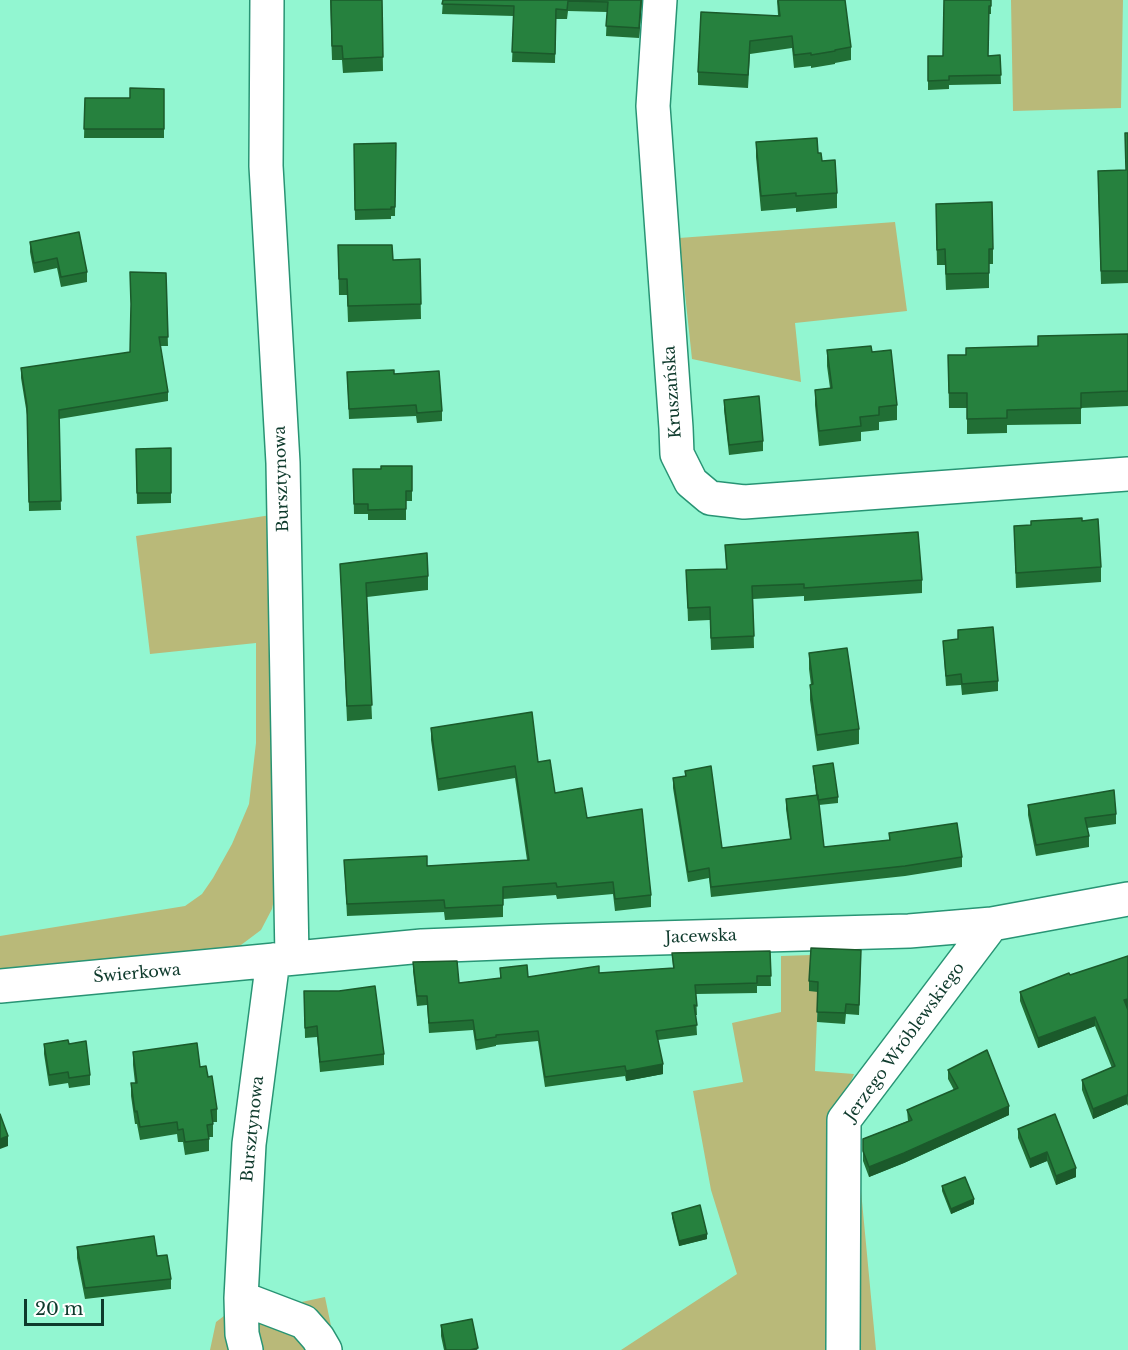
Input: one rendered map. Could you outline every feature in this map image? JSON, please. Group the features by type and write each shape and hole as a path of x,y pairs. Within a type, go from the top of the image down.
{"street":[{"name":"Bursztynowa","path":"246,1350 242,1334 241,1298 249,1144 283,959 283,462 266,166 267,0"},
{"name":"Kruszańska","path":"660,0 653,106 676,454 691,482 710,498 744,502 1128,474"},
{"name":"Jacewska","path":"283,959 422,946 909,931 992,924 1128,899"},
{"name":"Jerzego Wróblewskiego","path":"843,1350 844,1120 992,924"},
{"name":"Świerkowa","path":"0,986 283,959"},
{"path":"241,1298 304,1322 325,1350"}],"shaded area":[{"path":"1011,0 1123,0 1121,108 1013,111"},
{"path":"895,222 907,311 795,323 801,382 692,359 679,238"},
{"path":"271,515 278,879 272,909 261,930 237,948 0,971 0,936 185,906 202,894 213,878 232,844 249,804 256,743 256,643 150,654 136,536"},
{"path":"811,955 818,992 815,1071 854,1074 836,1118 837,1350 621,1350 737,1274 711,1190 693,1091 743,1082 732,1023 781,1012 781,956"},
{"path":"855,1127 876,1350 850,1350"},
{"path":"253,1294 278,1307 325,1297 336,1350 210,1350 216,1322"}],"building":[{"path":"331,0 382,0 383,57 343,59 342,46 332,46"},
{"path":"443,0 641,0 639,28 606,26 608,2 568,1 567,10 556,9 555,54 512,52 514,6 442,4"},
{"path":"778,0 845,0 851,47 811,55 811,53 794,55 792,36 750,41 748,75 698,72 701,12 780,16"},
{"path":"944,0 991,0 988,56 1000,55 1001,75 949,76 949,80 928,81 928,56 943,56"},
{"path":"130,88 164,89 164,129 84,129 85,98 130,98"},
{"path":"1125,133 1128,133 1128,271 1101,271 1098,171 1126,170"},
{"path":"817,138 818,153 821,153 822,161 835,160 837,193 761,196 756,142"},
{"path":"396,143 395,207 355,210 354,144"},
{"path":"992,202 993,249 989,249 989,273 946,274 945,249 937,250 936,204"},
{"path":"79,232 87,272 61,277 57,258 34,263 30,242"},
{"path":"338,245 392,245 393,260 420,259 421,304 348,306 347,279 339,279"},
{"path":"130,272 166,273 168,337 159,337 168,392 59,410 61,501 29,502 27,406 21,368 130,352"},
{"path":"1128,334 1128,391 1081,393 1081,408 1007,410 1007,418 967,419 967,393 949,393 948,355 966,355 966,348 1038,346 1038,336"},
{"path":"871,346 872,352 891,350 897,405 879,407 879,415 860,417 861,426 819,431 815,390 832,388 827,350"},
{"path":"394,370 394,374 439,371 442,411 417,413 416,405 349,409 347,372"},
{"path":"759,396 763,441 729,445 724,400"},
{"path":"171,448 171,493 137,493 136,449"},
{"path":"381,466 412,466 412,491 406,491 406,509 368,510 368,504 354,504 353,469 381,469"},
{"path":"1082,518 1082,521 1098,519 1101,567 1016,573 1014,526 1031,525 1031,521"},
{"path":"918,532 922,580 804,588 804,584 752,586 754,636 711,638 710,607 688,608 686,570 727,569 725,545"},
{"path":"427,553 428,576 366,583 372,705 347,706 340,564"},
{"path":"993,627 998,681 962,684 961,674 946,676 943,641 958,639 958,630"},
{"path":"847,648 859,729 817,735 810,685 813,684 809,653"},
{"path":"532,712 538,762 550,760 555,793 582,788 587,818 642,809 651,895 615,899 613,882 557,887 556,883 503,887 503,905 445,908 444,900 347,904 344,860 427,856 427,866 529,860 515,766 438,779 431,728"},
{"path":"833,763 838,797 818,800 813,766"},
{"path":"711,766 722,848 791,839 786,799 818,795 824,847 890,840 889,833 957,823 962,857 905,866 711,887 709,868 688,872 673,778 686,776 685,771"},
{"path":"1114,790 1116,814 1085,818 1089,836 1036,845 1028,805"},
{"path":"811,948 861,950 859,1005 846,1004 845,1013 817,1012 818,982 809,981"},
{"path":"770,951 771,976 757,976 757,983 695,985 697,1006 694,1005 697,1025 656,1031 663,1064 626,1071 625,1066 545,1077 538,1031 496,1035 496,1037 476,1040 473,1020 429,1023 427,996 417,996 413,962 457,961 459,983 501,978 500,968 527,965 528,977 599,966 599,973 674,968 672,953"},
{"path":"1128,956 1128,999 1124,1000 1128,1010 1128,1096 1093,1109 1082,1080 1115,1066 1095,1017 1038,1038 1020,992 1069,973 1070,975"},
{"path":"375,986 384,1054 320,1062 317,1026 305,1028 304,991 339,991"},
{"path":"68,1040 69,1044 86,1041 90,1075 69,1078 68,1072 49,1075 44,1044"},
{"path":"197,1043 200,1067 206,1066 208,1077 212,1076 217,1109 211,1110 213,1124 207,1125 209,1139 185,1142 183,1129 178,1130 177,1122 140,1127 137,1111 135,1112 131,1083 137,1083 133,1052"},
{"path":"987,1050 1009,1106 869,1167 863,1151 863,1139 912,1120 907,1110 958,1088 948,1070"},
{"path":"0,1114 8,1136 0,1139"},
{"path":"1055,1114 1076,1168 1056,1176 1047,1152 1030,1159 1018,1129"},
{"path":"965,1177 974,1199 951,1209 942,1186"},
{"path":"700,1205 707,1234 679,1241 672,1213"},
{"path":"154,1236 157,1256 167,1255 171,1279 85,1288 77,1247"},
{"path":"472,1319 478,1348 446,1350 441,1325"}]}
